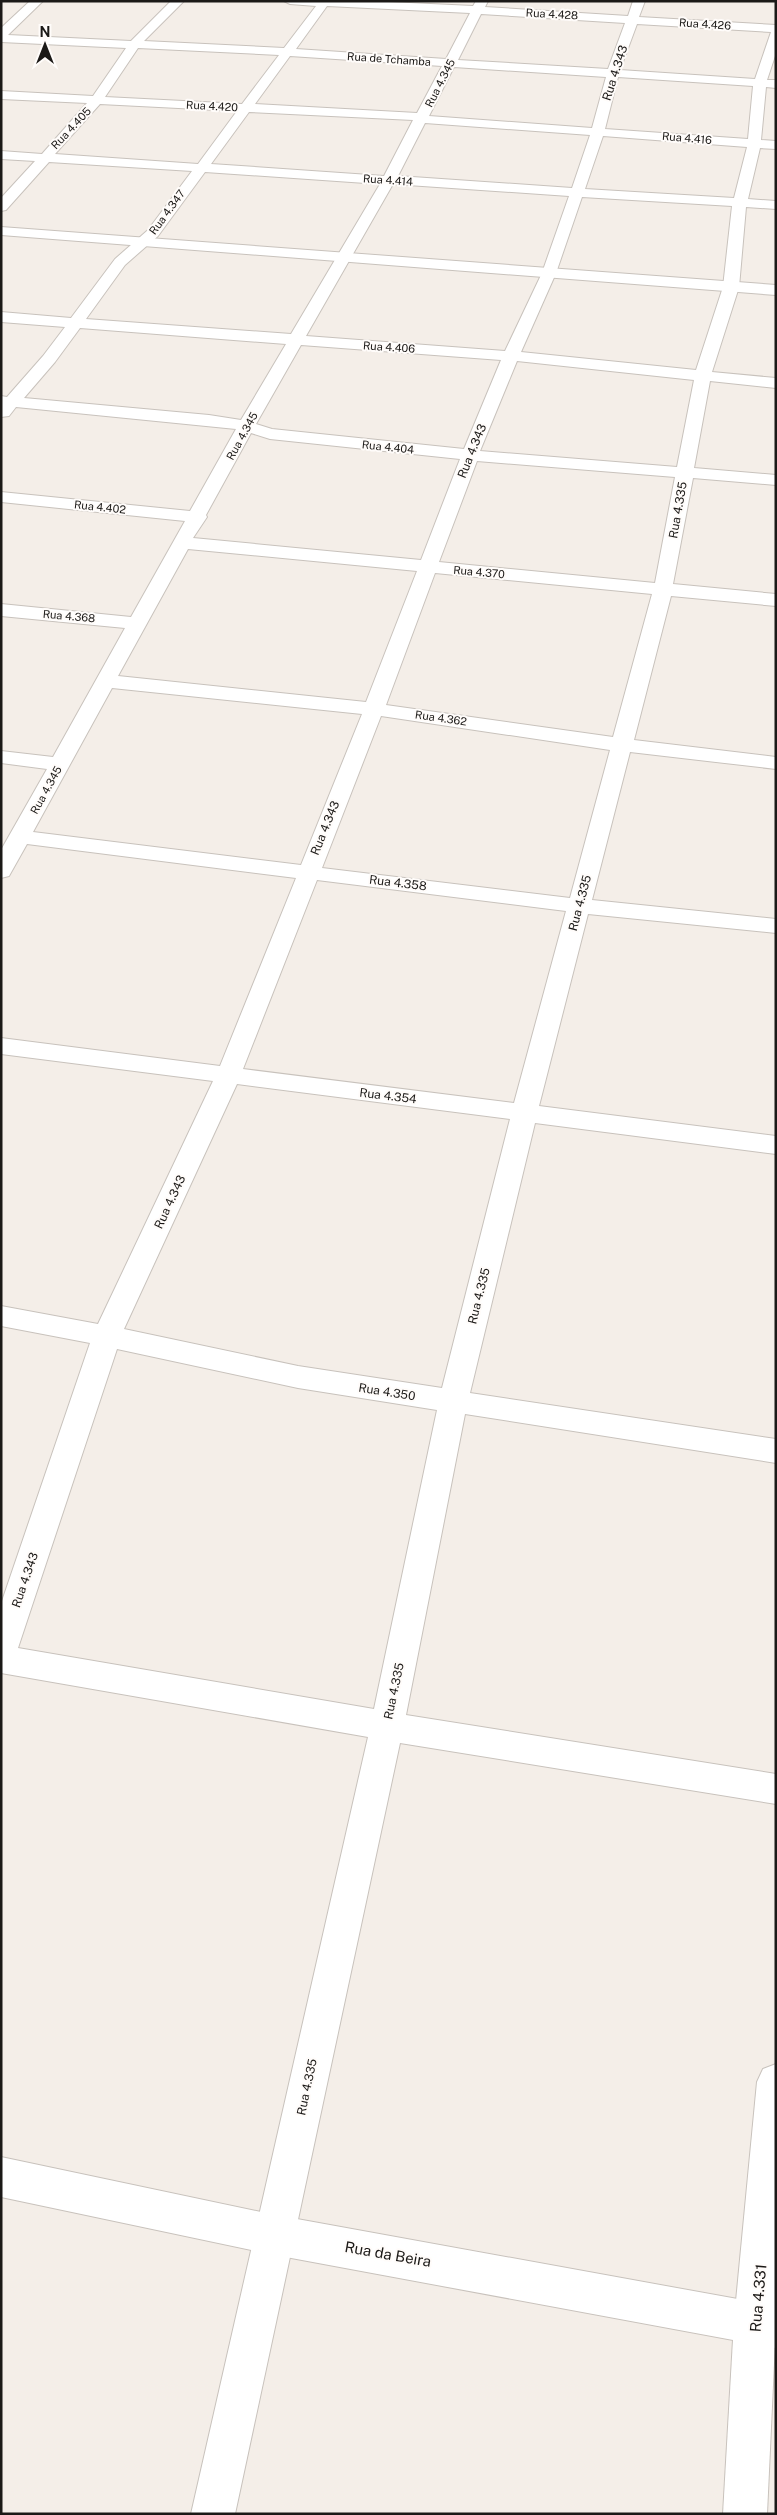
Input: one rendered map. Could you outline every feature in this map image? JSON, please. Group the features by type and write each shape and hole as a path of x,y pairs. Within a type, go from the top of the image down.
{"street":[{"path":"1,36 37,1"},
{"name":"Rua 4.405","path":"1,207 96,101 135,44 178,1"},
{"name":"Rua 4.428","path":"290,1 480,5 634,19"},
{"name":"Rua 4.343","path":"1,1652 107,1336 228,1076 374,708 470,455 511,356 549,273 598,131 613,73 639,1"},
{"name":"Rua 4.347","path":"4,406 49,360 120,262 143,244 324,2"},
{"name":"Rua 4.345","path":"1,871 137,623 198,517 246,426 389,180 480,5"},
{"name":"Rua 4.426","path":"634,19 776,29"},
{"name":"Rua 4.335","path":"213,2514 387,1726 453,1403 524,1114 663,590 702,375 731,287 740,202 765,145 768,83 776,34"},
{"name":"Rua de Tchamba","path":"1,36 768,83"},
{"name":"Rua 4.420","path":"1,95 422,118 598,131"},
{"name":"Rua 4.416","path":"598,131 765,145"},
{"name":"Rua 4.414","path":"1,155 577,190 776,205"},
{"path":"1,232 776,290"},
{"name":"Rua 4.406","path":"1,317 511,356 776,383"},
{"name":"Rua 4.404","path":"4,406 209,420 246,426 286,436 470,455 776,480"},
{"name":"Rua 4.402","path":"1,497 198,517"},
{"name":"Rua 4.370","path":"183,543 776,600"},
{"name":"Rua 4.368","path":"1,610 137,623"},
{"name":"Rua 4.362","path":"106,681 374,708 622,745 776,762"},
{"path":"1,757 60,764"},
{"name":"Rua 4.358","path":"20,837 580,906 776,926"},
{"name":"Rua 4.354","path":"1,1046 776,1145"},
{"name":"Rua 4.350","path":"1,1316 107,1336 298,1377 453,1403 776,1452"},
{"path":"1,1658 387,1726 776,1789"},
{"name":"Rua 4.331","path":"745,2514 766,2324 776,2082"},
{"name":"Rua da Beira","path":"1,2177 275,2235 766,2324"}]}
